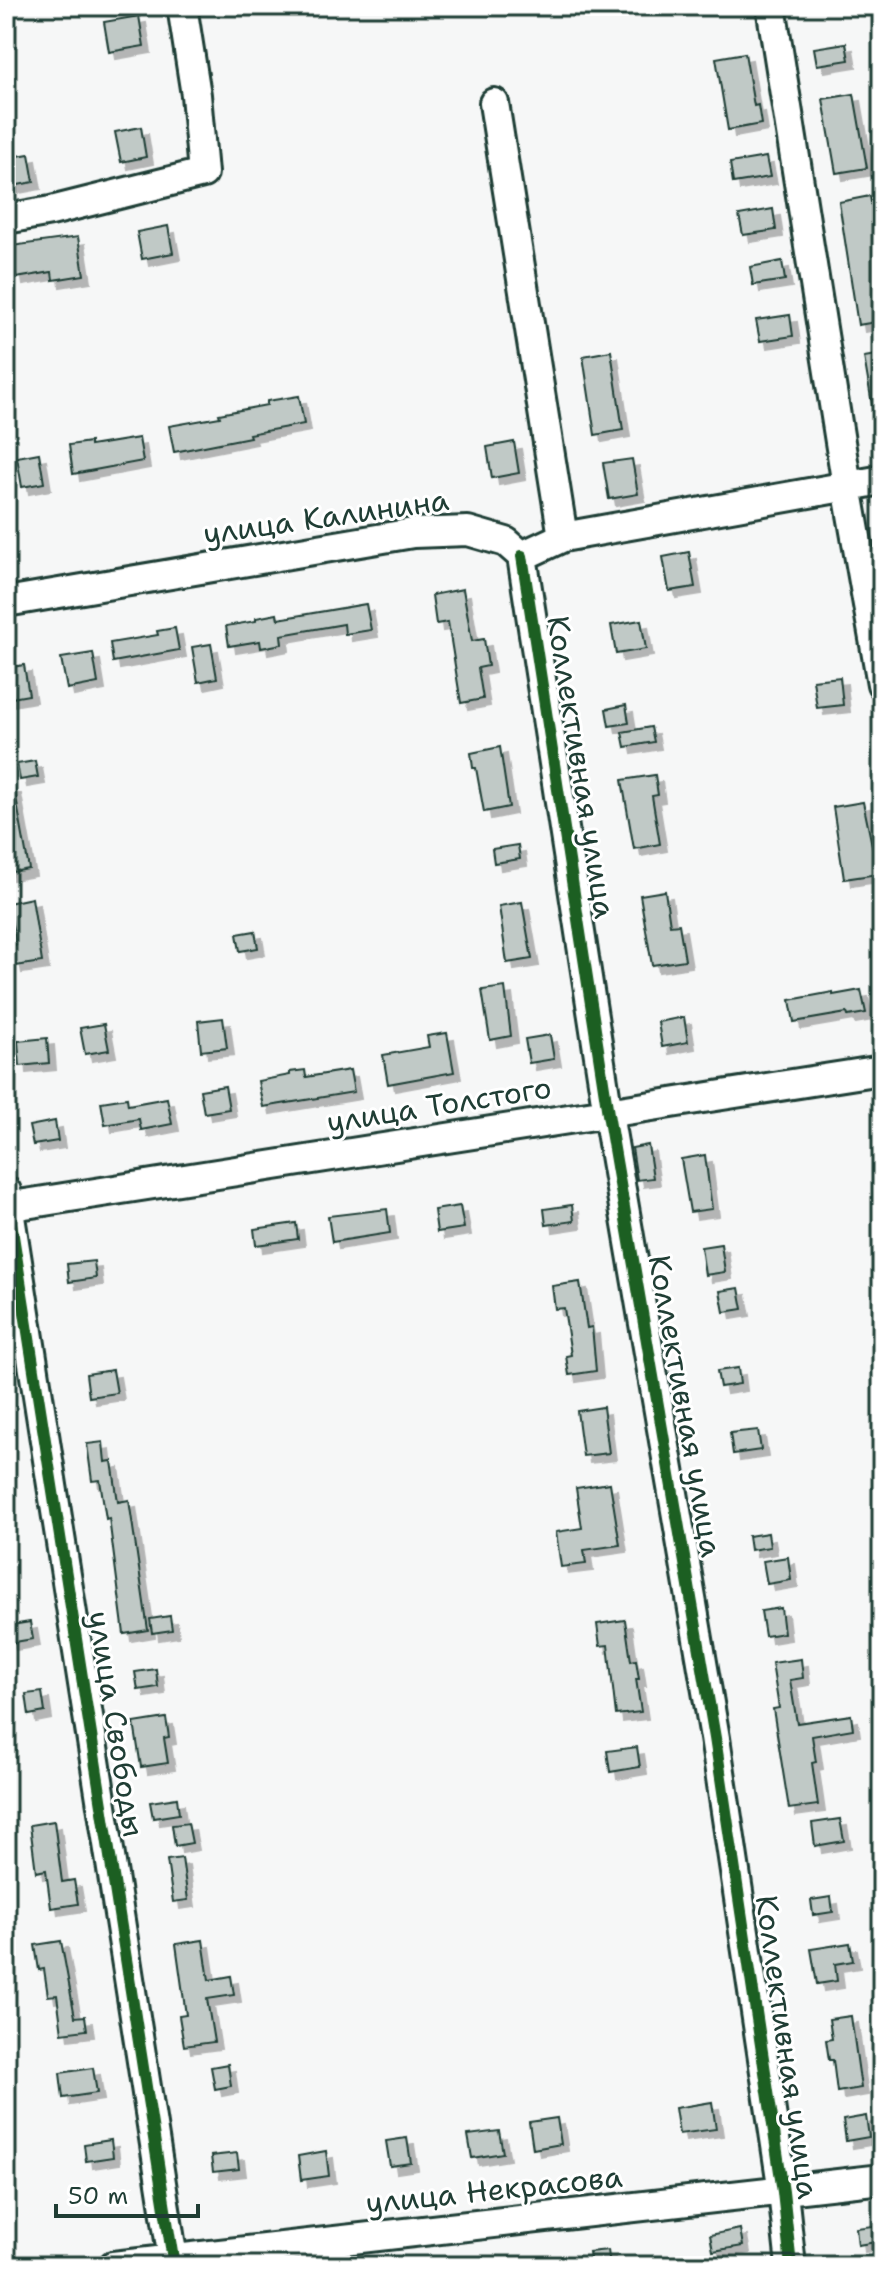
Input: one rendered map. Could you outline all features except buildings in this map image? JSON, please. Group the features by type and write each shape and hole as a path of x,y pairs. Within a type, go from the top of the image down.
{"street":[{"path":"6,219 51,211 203,173 196,95 182,6"},
{"path":"771,6 847,486 882,684"},
{"path":"494,103 563,537"},
{"path":"522,556 563,537 882,480"},
{"name":"улица Калинина","path":"6,602 413,533 468,531 506,542 522,556"},
{"name":"Коллективная улица","path":"522,556 608,1114 715,1738 783,2192 791,2266"},
{"name":"улица Толстого","path":"7,1201 608,1114 882,1070"},
{"name":"улица Свободы","path":"7,1201 173,2263"},
{"name":"улица Некрасова","path":"113,2266 173,2263 882,2179"}],"cycle path":[{"path":"522,556 608,1114 715,1738 783,2192 791,2266"},
{"path":"6,1191 174,2266"}]}
